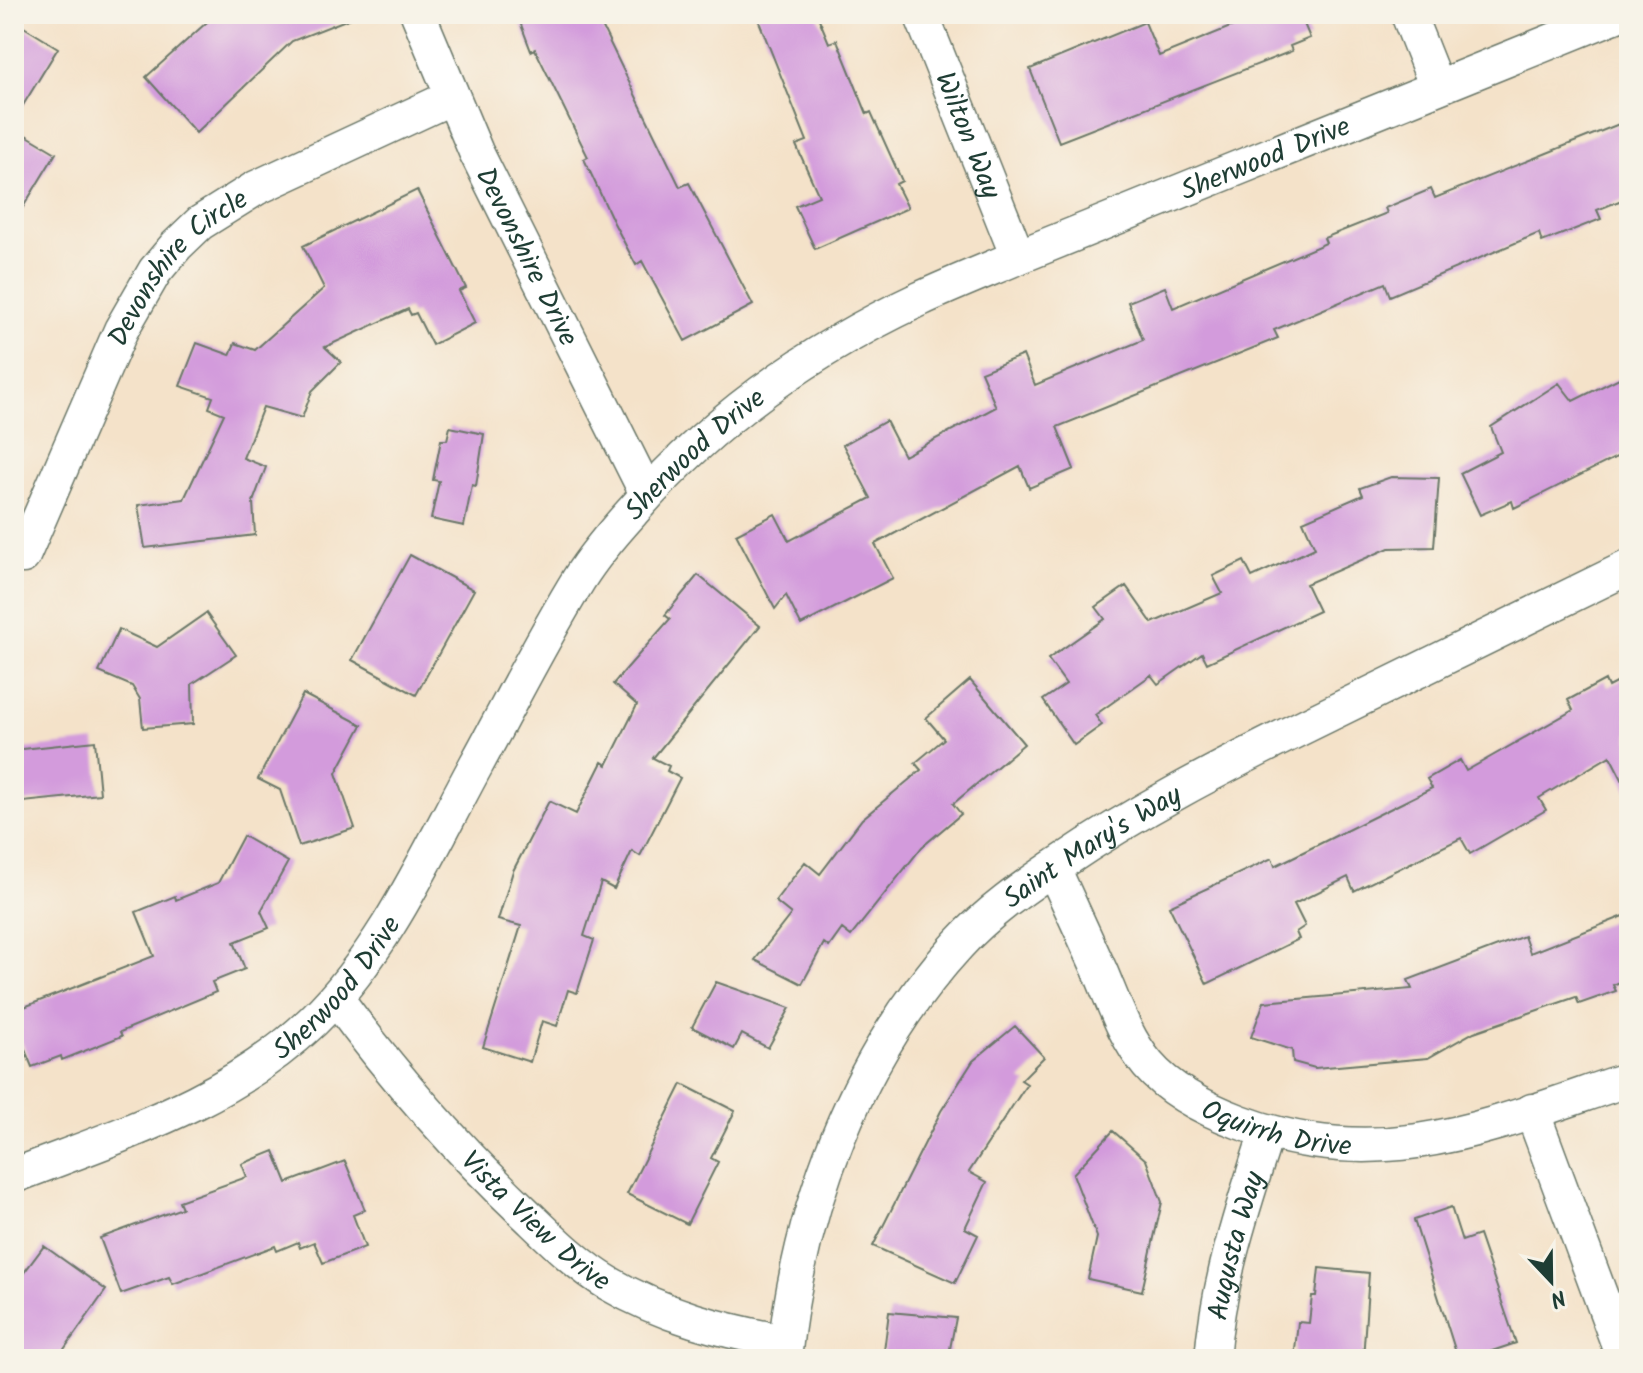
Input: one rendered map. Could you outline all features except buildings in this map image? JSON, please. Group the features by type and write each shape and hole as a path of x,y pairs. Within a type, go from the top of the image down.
{"street":[{"name":"Devonshire Drive","path":"418,14 496,193 647,494"},
{"name":"Wilton Way","path":"921,14 1018,257"},
{"path":"1408,14 1437,87"},
{"name":"Sherwood Drive","path":"14,1176 186,1108 220,1091 283,1047 336,998 358,972 394,916 579,578 647,494 686,454 774,383 822,352 919,299 1619,14"},
{"name":"Devonshire Circle","path":"23,556 121,330 155,271 176,246 200,223 246,193 452,97"},
{"name":"Saint Mary's Way","path":"784,1351 792,1288 823,1176 849,1111 881,1050 920,991 959,944 1003,902 1109,830 1233,762 1629,567"},
{"name":"Oquirrh Drive","path":"1053,868 1128,1035 1148,1065 1178,1091 1219,1114 1267,1132 1315,1143 1377,1146 1453,1136 1629,1079"},
{"name":"Vista View Drive","path":"336,998 387,1067 445,1134 548,1234 606,1282 663,1310 784,1351"},
{"path":"1532,1111 1624,1359"},
{"name":"Augusta Way","path":"1212,1359 1221,1286 1267,1132"}]}
